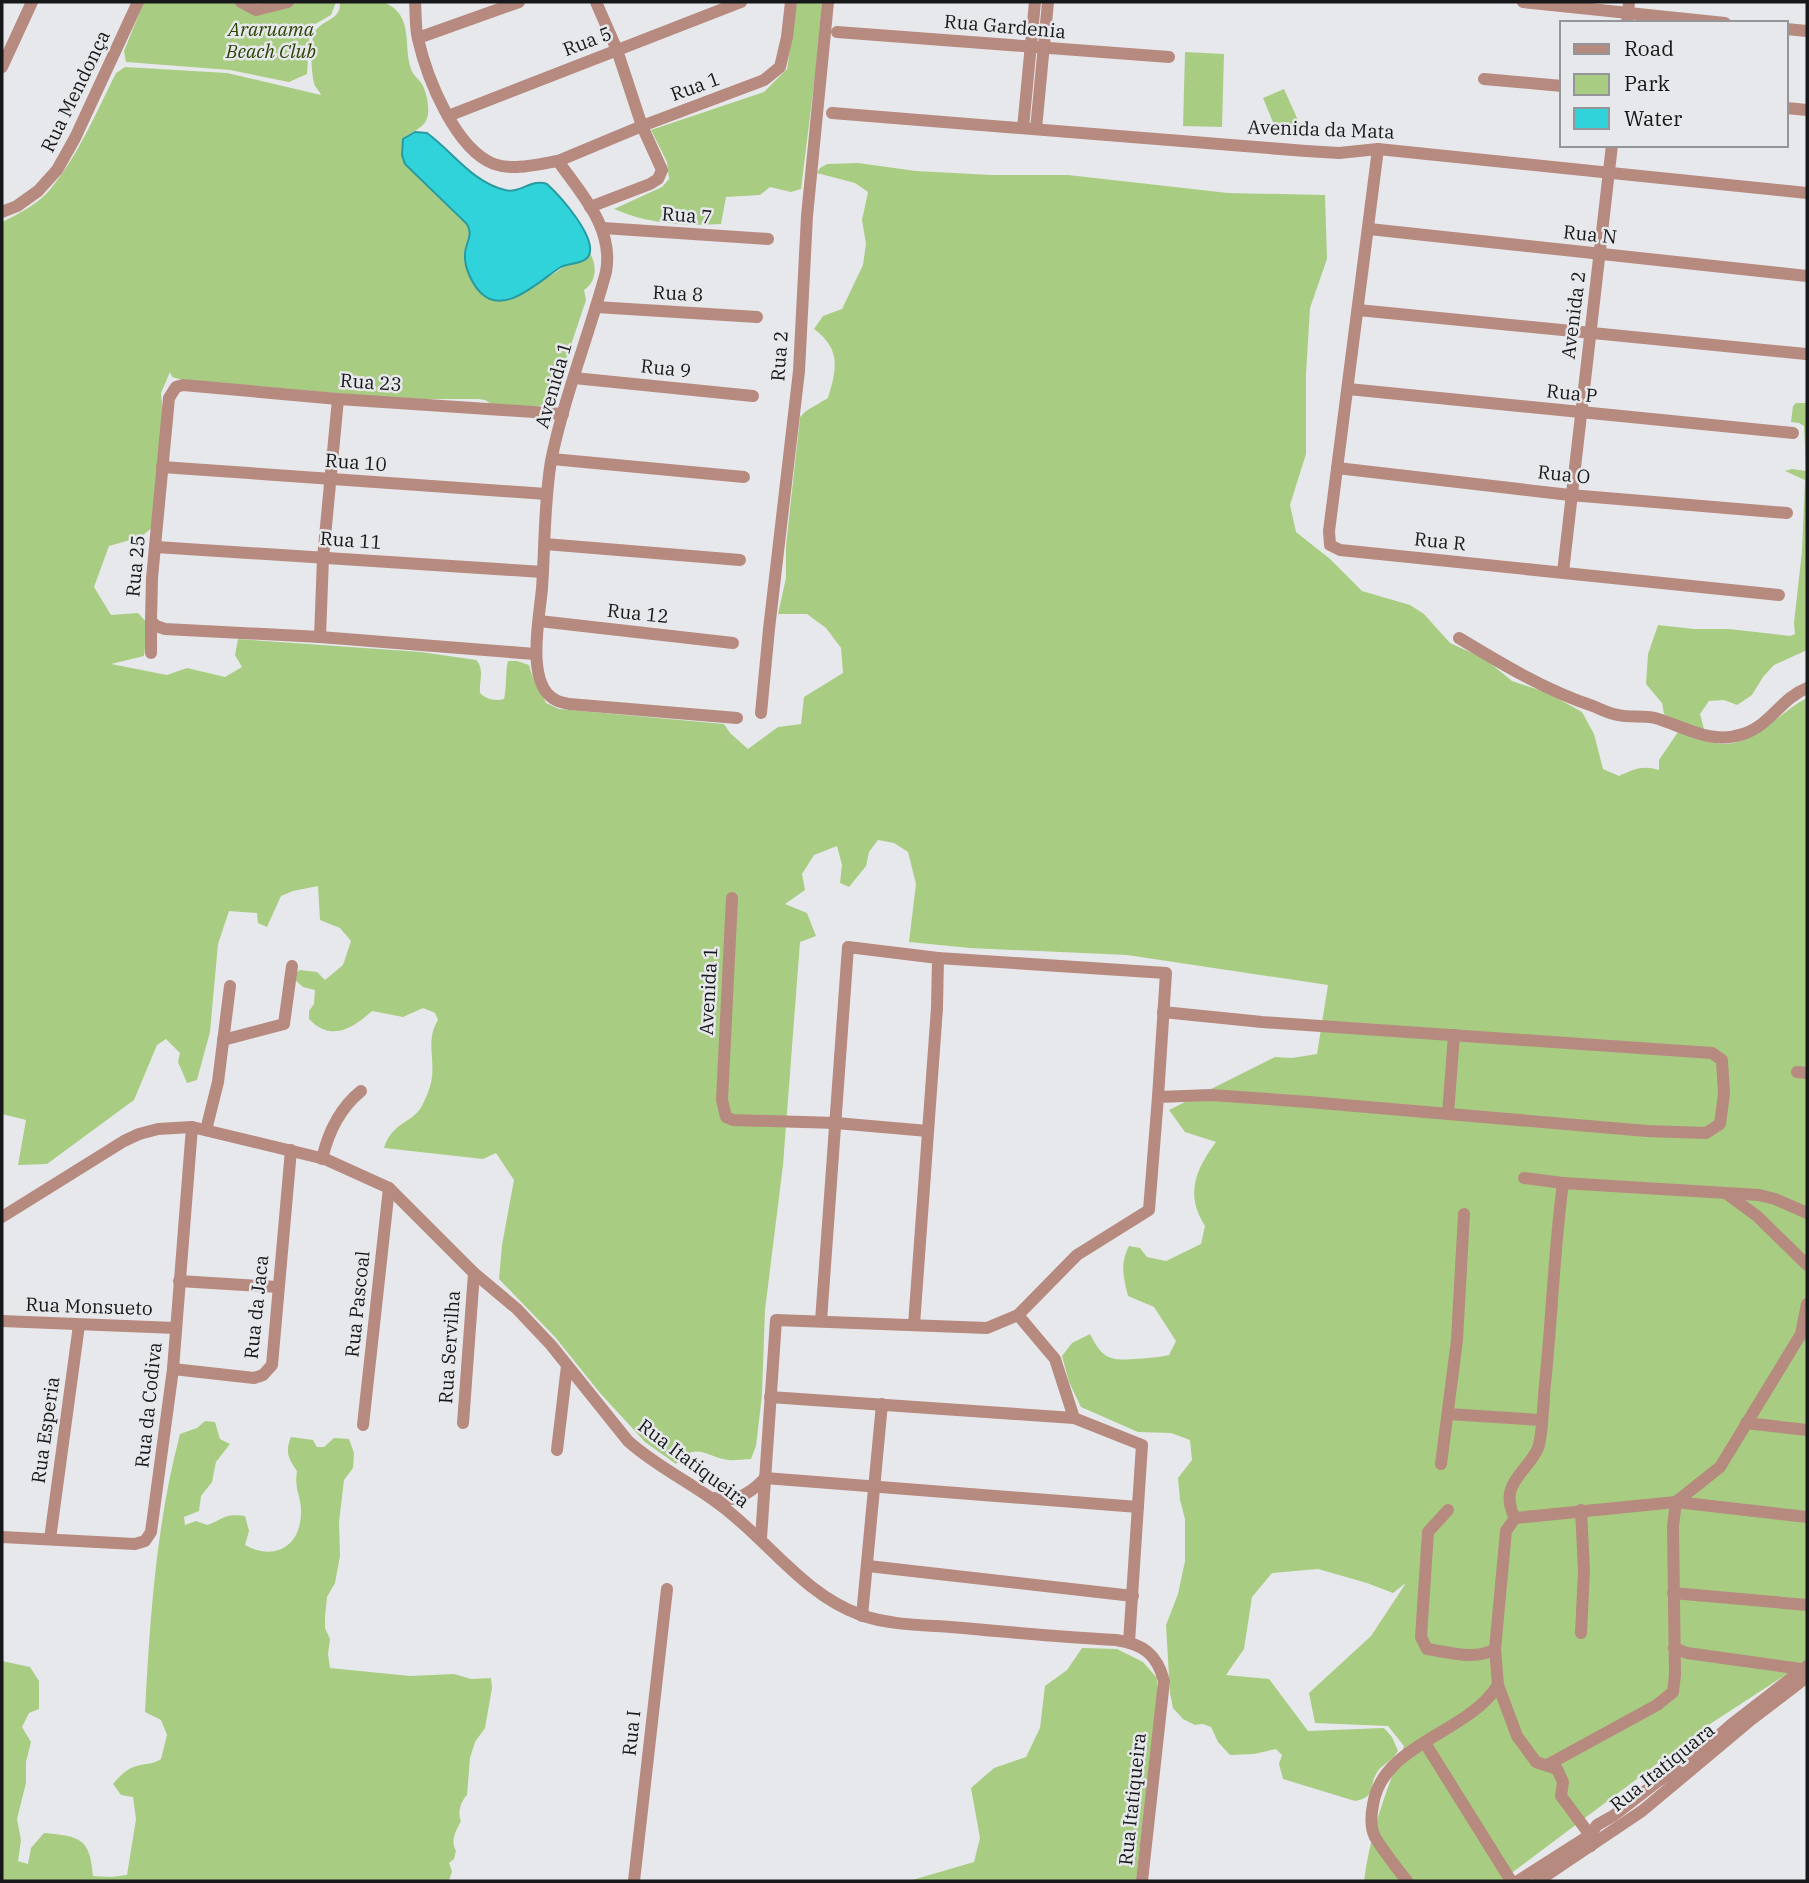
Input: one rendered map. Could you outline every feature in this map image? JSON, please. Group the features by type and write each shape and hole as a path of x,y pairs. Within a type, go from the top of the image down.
{"street":[{"path":"2,67 32,2"},
{"name":"Rua Mendonça","path":"2,212 17,206 38,191 57,170 75,138 138,2"},
{"path":"241,2 244,6 256,10 288,2"},
{"path":"415,2 418,38 447,116 463,141 477,156 496,165 529,166 558,161"},
{"path":"418,38 519,2"},
{"path":"590,207 650,184 661,174 661,163 642,126 617,50 596,2"},
{"name":"Rua 5","path":"447,116 741,2"},
{"name":"Rua 1","path":"558,161 642,126 754,85 773,73 780,67 783,57 791,2"},
{"name":"Rua 2","path":"761,713 799,371 807,216 828,2"},
{"path":"1029,128 1030,47 1035,2"},
{"path":"1029,128 1044,49 1048,2"},
{"path":"1523,2 1707,21"},
{"path":"1788,29 1807,31"},
{"name":"Rua Gardenia","path":"837,32 1169,57"},
{"path":"1484,79 1560,86"},
{"path":"1788,108 1807,110"},
{"name":"Avenida da Mata","path":"832,113 1306,151 1339,153 1378,149 1807,193"},
{"name":"Avenida 2","path":"1563,572 1579,413 1592,333 1612,147"},
{"path":"1337,468 1370,229 1378,149"},
{"name":"Avenida 1","path":"558,161 603,228 608,260 563,414 546,495 545,544 535,654 545,690 553,699 569,704 737,718"},
{"name":"Rua 7","path":"603,228 768,239"},
{"name":"Rua N","path":"1370,229 1807,276"},
{"name":"Rua 8","path":"596,307 757,317"},
{"path":"1358,310 1806,354"},
{"name":"Rua 9","path":"574,378 753,396"},
{"name":"Rua 23","path":"176,387 183,385 338,399 563,414"},
{"name":"Rua 25","path":"176,387 169,398 162,467 151,621 156,626 165,629 320,637 535,654"},
{"name":"Rua P","path":"1348,389 1793,433"},
{"path":"320,637 323,558 338,399"},
{"path":"552,459 744,477"},
{"name":"Rua 10","path":"162,467 546,495"},
{"name":"Rua O","path":"1337,468 1570,495 1787,513"},
{"name":"Rua R","path":"1337,468 1329,531 1330,545 1339,550 1563,572"},
{"path":"545,544 740,560"},
{"name":"Rua 11","path":"156,547 543,572"},
{"path":"1563,572 1779,594"},
{"path":"151,621 151,653"},
{"name":"Rua 12","path":"539,621 733,643"},
{"path":"1459,638 1514,672 1571,699 1618,715 1654,718 1712,738 1732,737 1754,730 1794,694 1807,688"},
{"name":"Avenida 1","path":"732,898 722,1086 723,1111 726,1117 733,1120 836,1123 928,1131"},
{"path":"761,1538 776,1320 986,1328 1018,1315 1077,1255 1149,1210 1166,973 938,958 848,947 821,1321"},
{"path":"914,1325 937,1007 938,958"},
{"path":"223,1040 284,1024 292,966"},
{"path":"206,1130 218,1082 230,986"},
{"path":"1158,1097 1211,1095 1647,1131 1706,1133 1720,1124 1724,1094 1722,1060 1712,1053 1163,1012"},
{"path":"1448,1114 1454,1035"},
{"path":"322,1159 337,1120 348,1102 361,1091"},
{"name":"Rua da Codiva","path":"2,1537 135,1544 148,1537 153,1523 173,1369 192,1128"},
{"name":"Rua Itatiqueira","path":"2,1217 139,1134 158,1129 206,1130 291,1150 322,1159 389,1188 474,1273 517,1309 628,1441 656,1463 698,1489 761,1538 785,1565 810,1587 862,1616 904,1623 1129,1642 1151,1653 1160,1666 1164,1681 1142,1881"},
{"name":"Rua da Jaca","path":"173,1369 254,1378 263,1375 271,1365 291,1150"},
{"path":"1524,1178 1775,1199 1807,1213"},
{"path":"1515,1518 1510,1508 1512,1487 1516,1476 1538,1448 1563,1183"},
{"name":"Rua Pascoal","path":"363,1425 389,1188"},
{"path":"1725,1193 1757,1216 1807,1265"},
{"path":"1441,1464 1461,1299 1464,1214"},
{"name":"Rua Servilha","path":"463,1423 474,1273"},
{"path":"179,1281 277,1287"},
{"path":"1549,1765 1667,1699 1673,1692 1673,1526 1676,1502 1720,1467 1746,1423 1803,1339 1807,1304"},
{"path":"1018,1315 1055,1359 1074,1418"},
{"name":"Rua Monsueto","path":"2,1321 175,1328"},
{"name":"Rua Esperia","path":"50,1539 79,1325"},
{"path":"557,1450 567,1366"},
{"path":"770,1397 1074,1418 1142,1444 1129,1642"},
{"path":"862,1616 882,1404"},
{"path":"1448,1414 1541,1420"},
{"path":"1746,1423 1807,1430"},
{"path":"698,1489 723,1501 734,1499 755,1488 765,1478 1138,1507"},
{"path":"1518,1881 1590,1840 1561,1796 1563,1782 1557,1769 1536,1762 1517,1736 1498,1685 1495,1649 1506,1531 1515,1518 1676,1502 1807,1517"},
{"path":"1448,1510 1428,1531 1421,1637 1427,1649 1485,1655 1495,1649"},
{"path":"1581,1510 1584,1571 1581,1633"},
{"path":"868,1566 1133,1596"},
{"name":"Rua I","path":"634,1881 667,1589"},
{"path":"1673,1593 1807,1605"},
{"path":"1674,1648 1687,1653 1805,1671"},
{"name":"Rua Itatiquara","path":"1538,1881 1590,1840 1642,1811 1805,1671"},
{"path":"1406,1881 1374,1835 1371,1818 1373,1800 1381,1777 1391,1766 1488,1701 1498,1685"},
{"path":"1424,1743 1511,1881"}],"green space":[{"name":"Araruama Beach Club","path":"144,2 336,2 331,15 310,27 307,74 289,82 230,70 126,62 124,51"},
{"path":"340,2 383,2 400,15 404,24 410,64 423,86 428,106 428,115 423,125 403,139 405,164 467,224 469,235 464,253 465,263 480,292 541,280 566,266 583,261 590,253 595,268 593,278 584,290 586,300 555,393 543,405 526,408 491,404 478,399 357,395 179,379 172,377 170,372 161,393 163,415 153,527 141,537 109,546 94,587 111,615 138,613 148,624 144,656 111,664 167,675 187,668 225,677 242,667 235,655 238,639 421,652 476,660 481,671 480,693 488,699 504,699 508,661 517,661 529,665 546,703 559,709 724,724 748,749 778,727 801,724 804,697 843,673 841,648 826,628 807,614 778,614 786,578 786,546 800,417 828,398 835,368 833,352 823,336 814,329 823,316 842,309 863,265 866,244 862,220 868,192 855,183 817,173 827,164 858,163 916,171 1068,175 1228,193 1325,195 1327,259 1310,308 1306,374 1306,454 1290,505 1296,532 1330,559 1362,591 1410,605 1424,614 1450,643 1485,659 1512,681 1548,693 1582,712 1594,734 1603,769 1619,776 1639,768 1659,770 1659,760 1678,732 1707,742 1729,744 1762,730 1807,698 1807,1661 1710,1724 1501,1881 1364,1881 1380,1812 1404,1746 1388,1726 1315,1723 1309,1693 1371,1636 1406,1583 1393,1593 1318,1569 1272,1573 1252,1597 1244,1649 1226,1675 1269,1679 1308,1731 1384,1728 1392,1737 1398,1751 1378,1771 1367,1796 1355,1801 1283,1779 1279,1764 1282,1755 1276,1749 1254,1754 1230,1755 1218,1742 1211,1727 1195,1725 1183,1719 1173,1708 1170,1693 1166,1625 1178,1594 1185,1561 1185,1519 1178,1478 1192,1460 1190,1440 1171,1433 1138,1432 1081,1407 1069,1382 1062,1356 1072,1343 1090,1334 1098,1348 1112,1358 1135,1359 1169,1355 1176,1341 1154,1307 1128,1296 1124,1259 1129,1246 1140,1248 1147,1257 1166,1261 1201,1244 1205,1226 1195,1204 1195,1183 1216,1142 1185,1132 1169,1110 1275,1057 1292,1058 1317,1054 1328,985 1127,955 970,948 909,942 916,884 908,852 894,843 878,840 869,852 866,866 849,887 840,883 842,865 837,846 814,855 802,874 805,890 785,904 807,913 816,936 800,942 783,1165 765,1310 762,1395 756,1446 751,1459 728,1460 695,1452 689,1453 676,1464 645,1442 600,1393 555,1337 499,1279 502,1245 514,1180 496,1153 483,1159 384,1148 391,1133 416,1114 426,1097 432,1075 432,1035 438,1020 435,1013 423,1008 403,1017 372,1011 349,1028 333,1031 317,1026 309,1019 315,990 303,987 295,980 294,974 300,970 317,972 325,980 343,965 351,941 340,928 320,920 318,886 281,896 267,927 258,923 257,913 229,911 218,944 210,1032 197,1080 187,1083 178,1062 180,1053 166,1039 157,1045 134,1100 47,1164 18,1165 26,1120 2,1114 2,222 20,213 48,192 77,150 116,73 125,67 227,73 321,95 312,74 312,41 316,30 338,12"},
{"path":"797,2 822,2 801,189 791,192 770,187 760,195 726,197 721,224 666,223 614,209 662,187 669,179 667,162 651,130 764,92 787,69"},
{"path":"1185,52 1224,54 1222,127 1183,126"},
{"path":"1284,89 1301,127 1279,137 1263,98"},
{"path":"1796,403 1807,403 1807,650 1774,665 1752,695 1737,705 1724,700 1709,701 1700,714 1704,729 1686,725 1664,714 1662,703 1646,684 1648,654 1658,625 1790,636 1795,634 1805,480 1785,471 1806,471 1804,426 1791,422 1793,406"},
{"path":"205,1421 215,1422 220,1439 230,1444 216,1462 212,1482 201,1496 199,1511 184,1517 185,1525 196,1521 207,1525 228,1516 245,1516 249,1531 245,1545 267,1552 277,1551 292,1541 300,1522 297,1471 288,1451 291,1437 313,1440 317,1447 324,1447 334,1438 349,1439 354,1453 353,1468 344,1480 339,1522 340,1556 335,1583 327,1597 325,1617 325,1628 330,1639 330,1668 410,1676 454,1674 471,1679 491,1678 492,1688 485,1728 475,1742 470,1758 467,1795 460,1807 461,1821 454,1839 454,1859 449,1863 452,1871 449,1881 2,1881 2,1661 30,1667 39,1681 39,1709 29,1713 22,1727 31,1742 26,1762 26,1783 17,1819 21,1840 18,1861 28,1864 31,1848 44,1833 57,1834 75,1838 86,1847 93,1876 127,1875 136,1819 133,1797 121,1795 113,1784 130,1769 161,1759 167,1735 161,1720 145,1712 160,1537 180,1434 197,1428"},
{"path":"1082,1648 1117,1649 1143,1662 1157,1678 1136,1881 909,1881 974,1862 980,1838 971,1788 994,1768 1026,1757 1040,1728 1045,1686 1067,1670"}],"water":[{"path":"415,132 427,133 473,173 493,186 510,191 536,183 547,184 583,228 590,247 587,258 561,267 512,298 501,301 481,293 467,270 465,250 470,232 467,224 405,164 402,155 403,139"}]}
